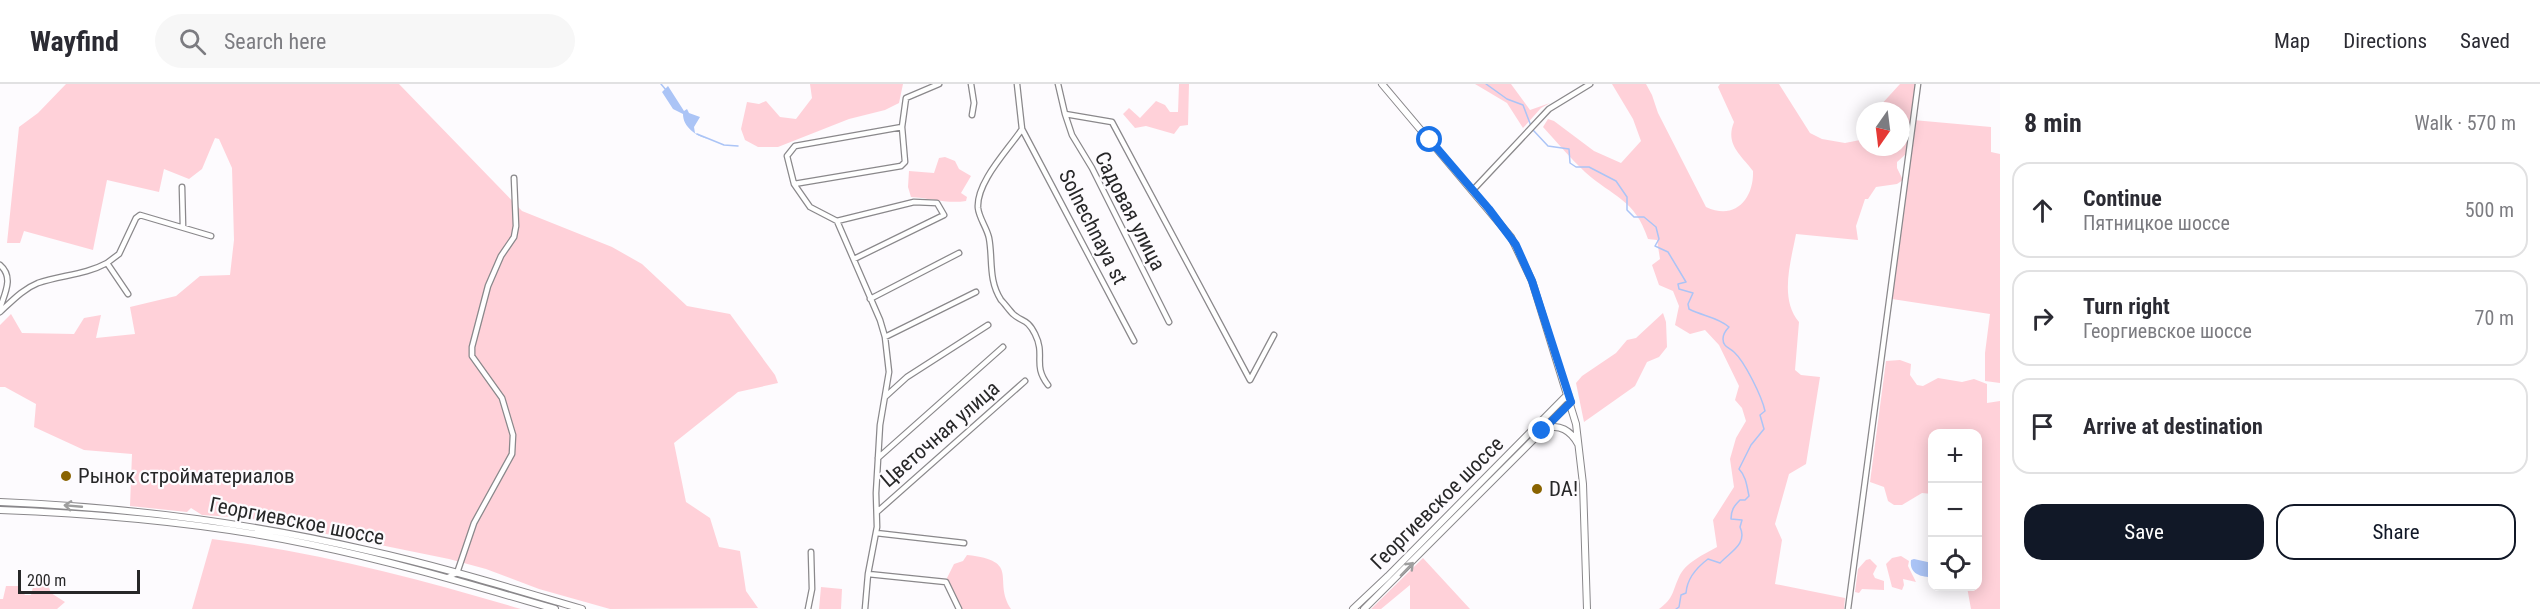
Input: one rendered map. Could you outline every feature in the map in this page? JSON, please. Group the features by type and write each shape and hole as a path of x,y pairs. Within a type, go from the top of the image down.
{"main road":[{"path":"1383,84 1511,237 1522,256 1571,402 1580,449 1587,609"},
{"name":"Георгиевское шоссе","path":"1353,609 1568,394"},
{"name":"Георгиевское шоссе","path":"1364,609 1571,402"},
{"path":"1542,431 1550,427 1565,429 1575,438 1580,449"},
{"name":"Георгиевское шоссе","path":"0,502 147,512 232,524 357,548 457,573 582,609"},
{"name":"Георгиевское шоссе","path":"0,510 124,517 240,532 352,554 444,577 555,609"}],"street":[{"path":"794,184 901,166 904,162 902,127 906,98 939,84"},
{"path":"971,84 974,103 972,115"},
{"path":"1017,84 1022,129 989,174 982,188 978,207 989,237 990,273 1000,297 1014,315 1025,319 1035,333 1041,349 1040,375 1048,385"},
{"name":"Садовая улица","path":"1058,84 1072,135 1092,168 1169,322"},
{"path":"1473,190 1549,109 1590,84"},
{"path":"1848,609 1918,84"},
{"path":"1065,114 1112,122 1250,380 1274,334"},
{"path":"865,609 868,574 876,533 878,458 889,372 885,337 837,221 810,207 794,184 787,156 795,146 902,127"},
{"name":"Solnechnaya st","path":"1022,129 1134,340"},
{"path":"444,577 457,573 474,523 512,454 513,435 502,398 472,356 472,347 488,286 501,256 514,237 516,226 514,178"},
{"path":"182,187 183,227"},
{"path":"837,221 914,202 937,203 944,215 854,259"},
{"path":"0,310 23,291 40,283 93,271 107,263 119,254 136,218 140,215 211,236"},
{"path":"870,299 959,253"},
{"path":"107,263 128,294"},
{"path":"0,265 9,278 0,310"},
{"path":"885,337 976,292"},
{"path":"885,398 907,377 988,325"},
{"path":"878,458 1003,347"},
{"name":"Цветочная улица","path":"877,512 1025,381"},
{"path":"876,533 964,543"},
{"path":"808,609 812,589 811,552"},
{"path":"868,574 946,582 959,609"}],"shaded area":[{"path":"66,84 399,84 522,211 612,247 642,264 687,306 730,314 775,375 778,383 738,392 674,443 686,502 710,518 719,547 740,551 746,591 758,608 610,609 539,589 486,569 449,559 248,518 202,515 191,508 187,512 130,506 132,454 84,450 34,427 36,404 5,387 0,387 0,325 11,314 22,333 74,334 84,318 101,315 96,338 135,334 130,307 176,296 200,276 230,275 234,240 232,168 219,139 215,138 202,169 189,179 164,169 159,192 107,180 93,250 24,231 20,243 7,243 19,127 38,113"},
{"path":"810,84 903,84 899,103 885,110 849,119 778,147 758,147 745,140 741,129 747,102 759,104 766,101 780,117 796,119 812,98"},
{"path":"1179,84 1189,84 1188,125 1180,126 1174,134 1146,126 1135,128 1123,114 1129,108 1140,118 1156,101 1165,105 1170,112 1178,112"},
{"path":"1475,84 1511,84 1530,110 1550,103 1541,108 1523,128 1507,103"},
{"path":"1612,84 1646,84 1658,113 1706,207 1716,211 1726,211 1741,205 1750,190 1753,171 1733,143 1731,137 1734,122 1718,87 1720,84 1779,84 1810,133 1822,139 1845,143 1856,141 1856,156 1904,156 1897,162 1897,168 1903,180 1897,184 1876,187 1868,199 1865,199 1856,226 1858,240 1796,234 1789,268 1789,302 1799,322 1795,370 1801,375 1820,377 1806,464 1789,474 1775,524 1782,540 1775,584 1845,598 1844,609 1659,609 1670,598 1686,567 1695,559 1717,547 1713,520 1734,487 1730,459 1736,438 1746,421 1742,408 1735,400 1739,386 1719,345 1705,330 1690,334 1675,325 1679,306 1673,291 1659,285 1652,265 1660,259 1657,240 1648,239 1637,215 1630,207 1585,172 1543,127 1548,119 1554,121 1594,151 1621,163 1641,141 1633,119"},
{"path":"1900,84 1915,84 1910,123 1910,102 1884,102"},
{"path":"1913,120 1991,127 1991,152 2000,154 2000,383 1985,381 1985,353 1990,314 1892,299"},
{"path":"945,157 955,161 959,169 971,176 961,193 967,197 966,201 911,197 908,187 909,171 934,173 939,158"},
{"path":"1663,313 1666,322 1667,347 1659,357 1647,362 1635,386 1584,422 1576,383 1582,376 1616,353 1627,340 1636,338"},
{"path":"1900,360 1911,364 1910,375 1917,385 1923,386 1938,378 1962,382 1974,379 1987,384 1987,403 2000,401 2000,609 1971,609 1968,591 1982,591 1982,429 1928,429 1928,494 1922,493 1902,505 1894,505 1888,501 1884,487 1870,482 1886,361"},
{"path":"0,506 86,511 129,515 215,525 375,554 403,563 196,523 127,515"},
{"path":"212,539 329,559 445,587 521,609 192,609"},
{"path":"967,555 984,558 1000,567 1006,599 1011,609 960,609 947,578 954,564 963,561"},
{"path":"1901,556 1909,561 1908,566 1916,582 1903,579 1902,590 1892,587 1886,564 1892,558"},
{"path":"1423,558 1470,609 1410,609 1410,585 1381,609 1371,609"},
{"path":"1870,559 1877,566 1873,574 1875,578 1884,581 1884,590 1862,589 1859,593 1855,592 1858,569"},
{"path":"38,581 47,582 51,593 65,602 57,609 0,609 0,599 3,599 6,586 18,586 25,595 31,595"},
{"path":"821,587 842,589 841,609 819,609"}],"water":[{"path":"668,86 684,111 687,109 689,113 700,117 694,127 695,133 685,123 683,114 673,109 662,92"},
{"path":"1911,560 1928,562 1928,576 1914,572"}],"waterway":[{"path":"661,84 666,90"},
{"path":"1486,84 1507,99 1523,105 1531,126"},
{"path":"1533,130 1548,146 1569,149 1570,163 1576,167 1589,167 1616,181 1627,197 1627,210 1634,217 1644,217 1656,227 1659,239 1655,246 1668,252 1686,282 1678,284 1679,289 1693,293 1688,304 1689,309 1729,327 1724,335 1724,344 1743,363 1765,411 1760,415 1764,429 1751,445 1739,469 1745,478 1749,496 1745,500 1740,500 1732,513 1731,519 1742,520 1740,543 1720,563 1708,559 1700,566 1690,578 1686,593 1681,595 1679,607 1676,609"},
{"path":"697,134 724,145 738,146"}],"place":[{"name":"Рынок стройматериалов","path":"66,476"},
{"name":"DA!","path":"1537,489"}],"route":[{"path":"1430,140 1511,237 1532,281 1571,402 1542,431"}]}
